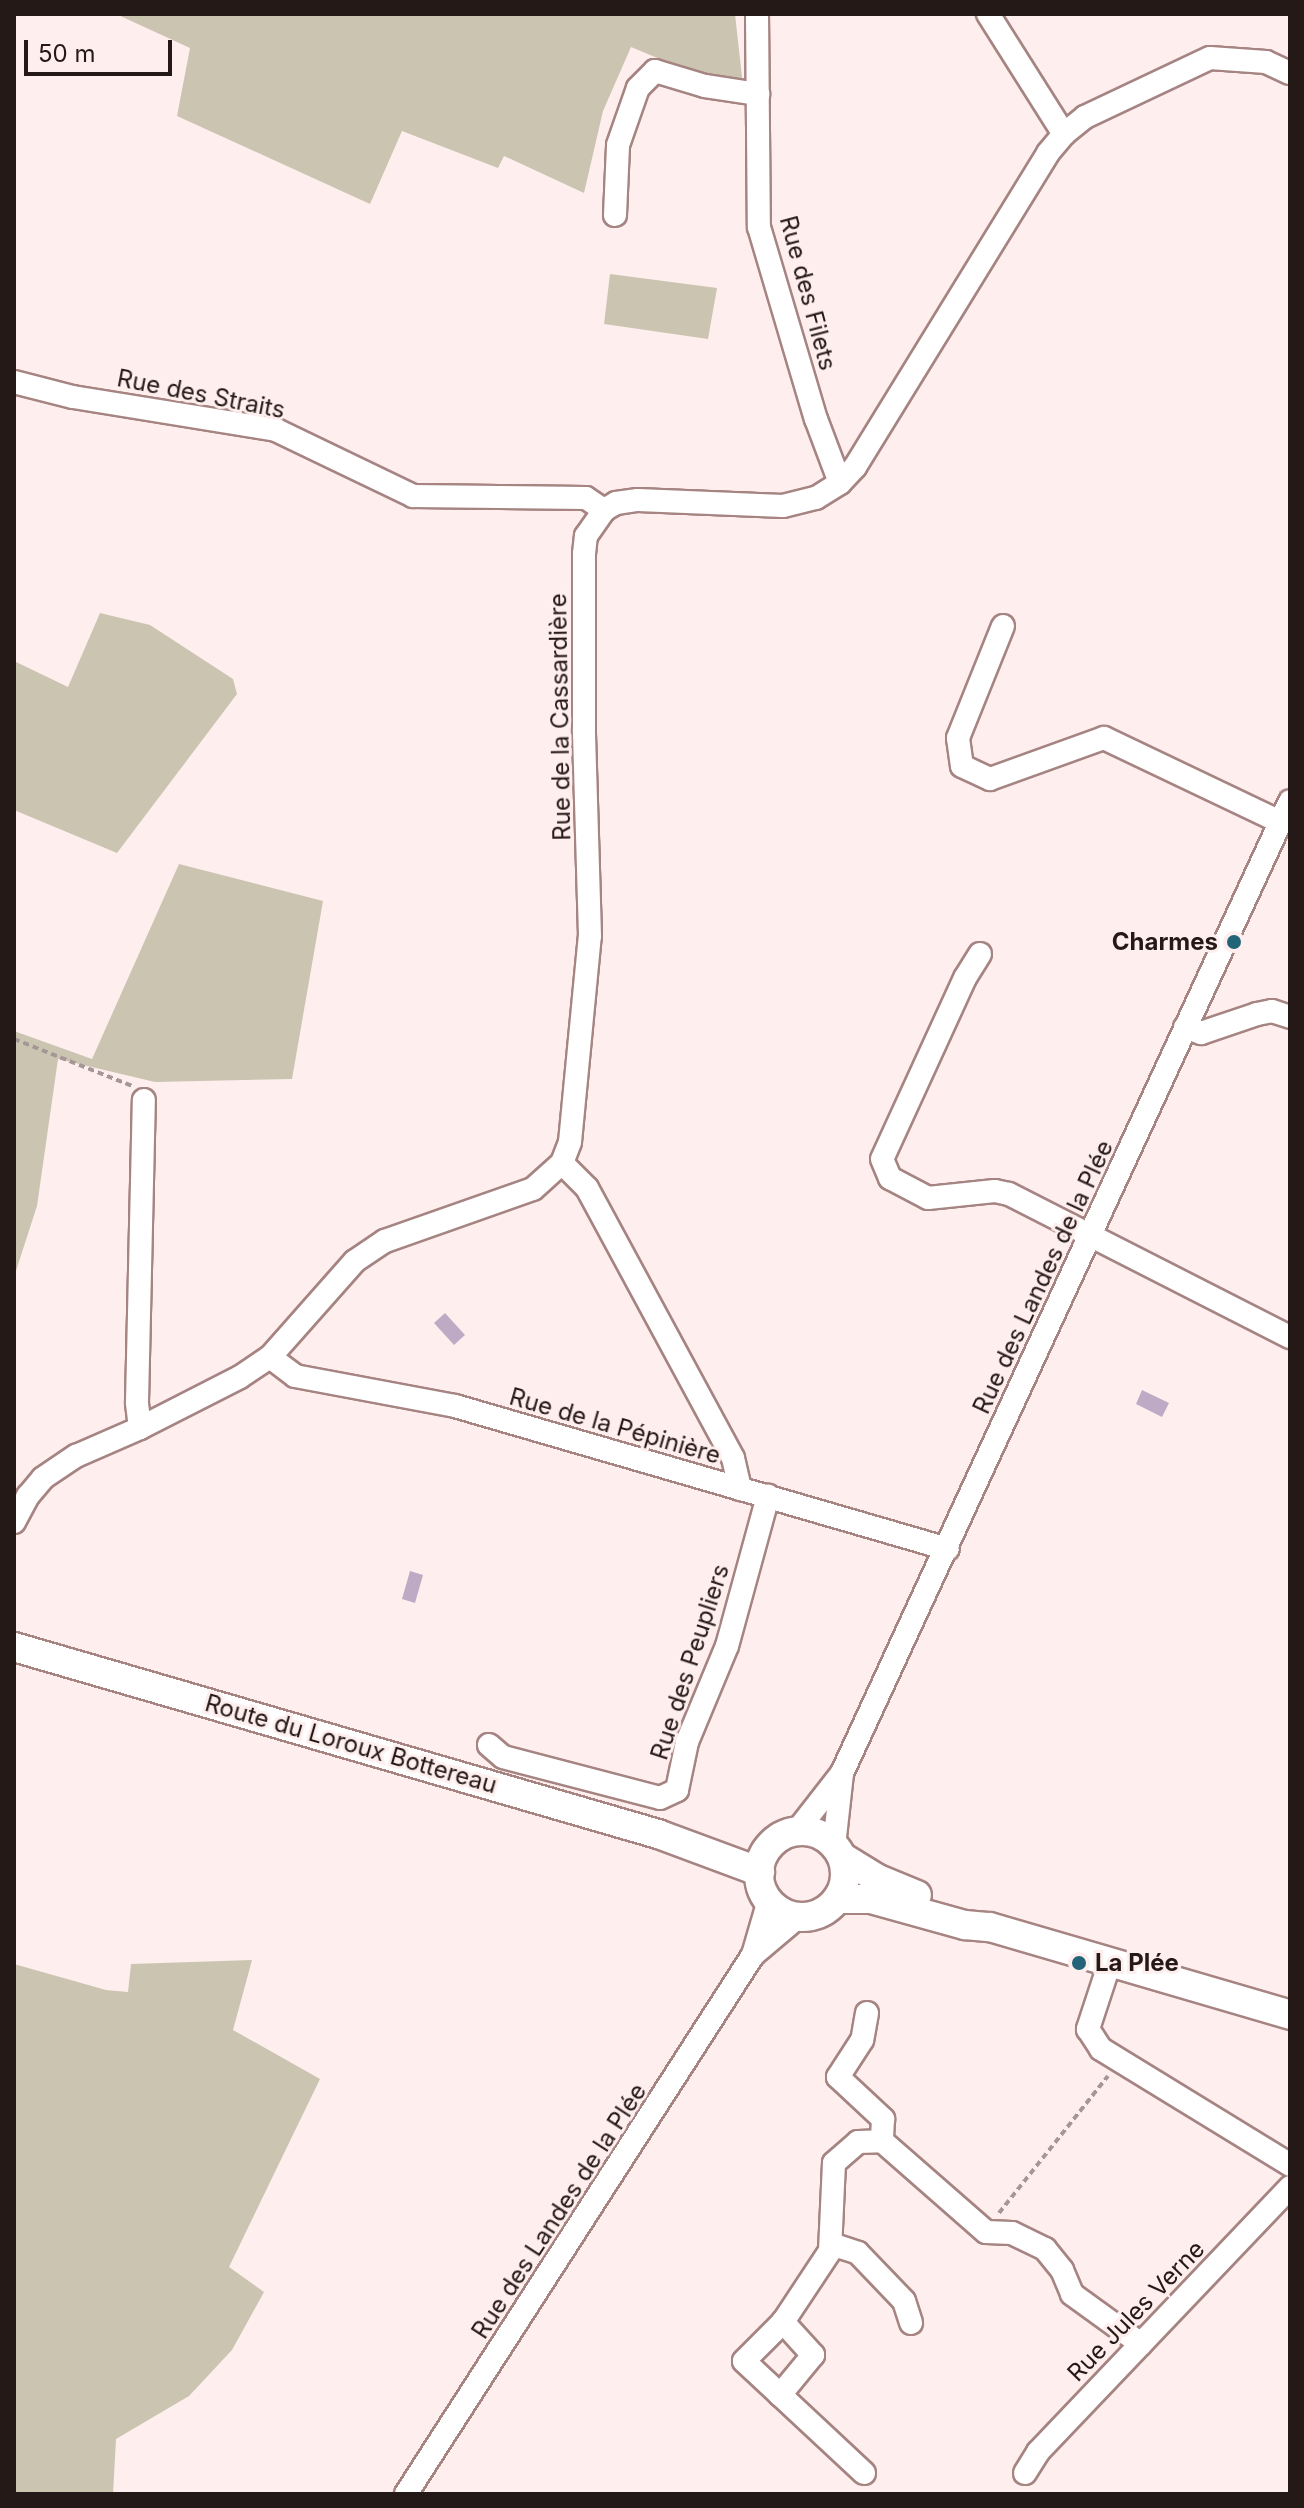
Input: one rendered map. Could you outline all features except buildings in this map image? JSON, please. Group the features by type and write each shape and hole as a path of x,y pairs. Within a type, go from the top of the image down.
{"main road":[{"name":"Route du Loroux Bottereau","path":"14,1647 762,1863"},
{"path":"838,1852 844,1886 827,1910 798,1917 783,1913 762,1889 762,1863 772,1844 796,1832 823,1837 838,1852 878,1879 972,1914 990,1927"},
{"path":"837,1899 871,1899 965,1925 990,1927 1290,2015"}],"street":[{"name":"Rue des Filets","path":"757,14 759,227 816,419 840,483"},
{"path":"988,14 1064,134"},
{"path":"604,510 616,503 638,500 783,506 816,498 840,483 855,467 1048,153 1064,134 1085,117 1210,58 1266,62 1290,73"},
{"path":"615,215 618,145 638,88 655,71 705,86 758,94"},
{"name":"Rue des Straits","path":"14,382 73,397 276,430 413,496 586,498 604,510"},
{"name":"Rue de la Cassardière","path":"562,1163 570,1142 590,936 584,729 584,554 586,536 604,510"},
{"path":"1003,626 958,738 962,766 990,779 1104,738 1280,822"},
{"name":"Rue des Landes de la Plée","path":"796,1832 842,1773 948,1549 1290,801"},
{"path":"980,954 965,978 882,1159 885,1170 896,1184 928,1198 1003,1192 1092,1234 1290,1337"},
{"path":"1185,1027 1201,1033 1272,1011 1290,1017"},
{"path":"140,1428 137,1402 144,1100"},
{"path":"14,1522 28,1496 43,1478 76,1456 140,1428 240,1377 270,1357 355,1261 375,1248 533,1189 562,1163 587,1188 733,1458 740,1489"},
{"name":"Rue de la Pépinière","path":"270,1357 295,1376 455,1406 565,1441 948,1549"},
{"name":"Rue des Peupliers","path":"489,1745 503,1757 660,1798 677,1790 687,1742 727,1646 768,1496"},
{"name":"Rue des Landes de la Plée","path":"838,1852 842,1773"},
{"name":"Rue des Landes de la Plée","path":"406,2494 753,1955 769,1900"},
{"name":"Rue des Landes de la Plée","path":"753,1955 798,1917"},
{"path":"1110,1962 1088,2029 1101,2049 1290,2165"},
{"path":"867,2013 862,2040 838,2077 883,2119 882,2141"},
{"path":"864,2473 744,2361 783,2322 830,2251 834,2163 858,2142 882,2141 986,2232 1012,2233 1045,2249 1062,2270 1072,2294 1141,2344"},
{"name":"Rue Jules Verne","path":"1025,2473 1038,2452 1290,2187"},
{"path":"831,2244 858,2253 904,2301 911,2323"},
{"path":"780,2395 813,2355 783,2322"}],"path":[{"path":"14,1039 129,1082 144,1100"},
{"path":"986,2232 1120,2061"}],"shaded area":[{"path":"116,14 735,14 743,86 717,83 631,47 603,111 584,193 504,156 498,168 402,131 370,204 177,116 190,48"},
{"path":"610,274 717,288 708,339 604,324"},
{"path":"100,613 150,625 233,679 237,694 117,853 14,810 14,661 68,687"},
{"path":"179,864 323,901 292,1079 155,1082 58,1059 37,1206 14,1277 14,1031 92,1059"},
{"path":"445,1313 465,1335 454,1345 434,1323"},
{"path":"1142,1390 1169,1403 1162,1417 1136,1404"},
{"path":"410,1571 423,1575 415,1603 402,1599"},
{"path":"252,1960 233,2030 320,2079 229,2267 264,2292 232,2350 189,2396 116,2439 113,2494 14,2494 14,1964 106,1990 128,1992 131,1964"}],"place":[{"name":"Charmes","path":"1234,942"},
{"name":"La Plée","path":"1079,1963"}]}
